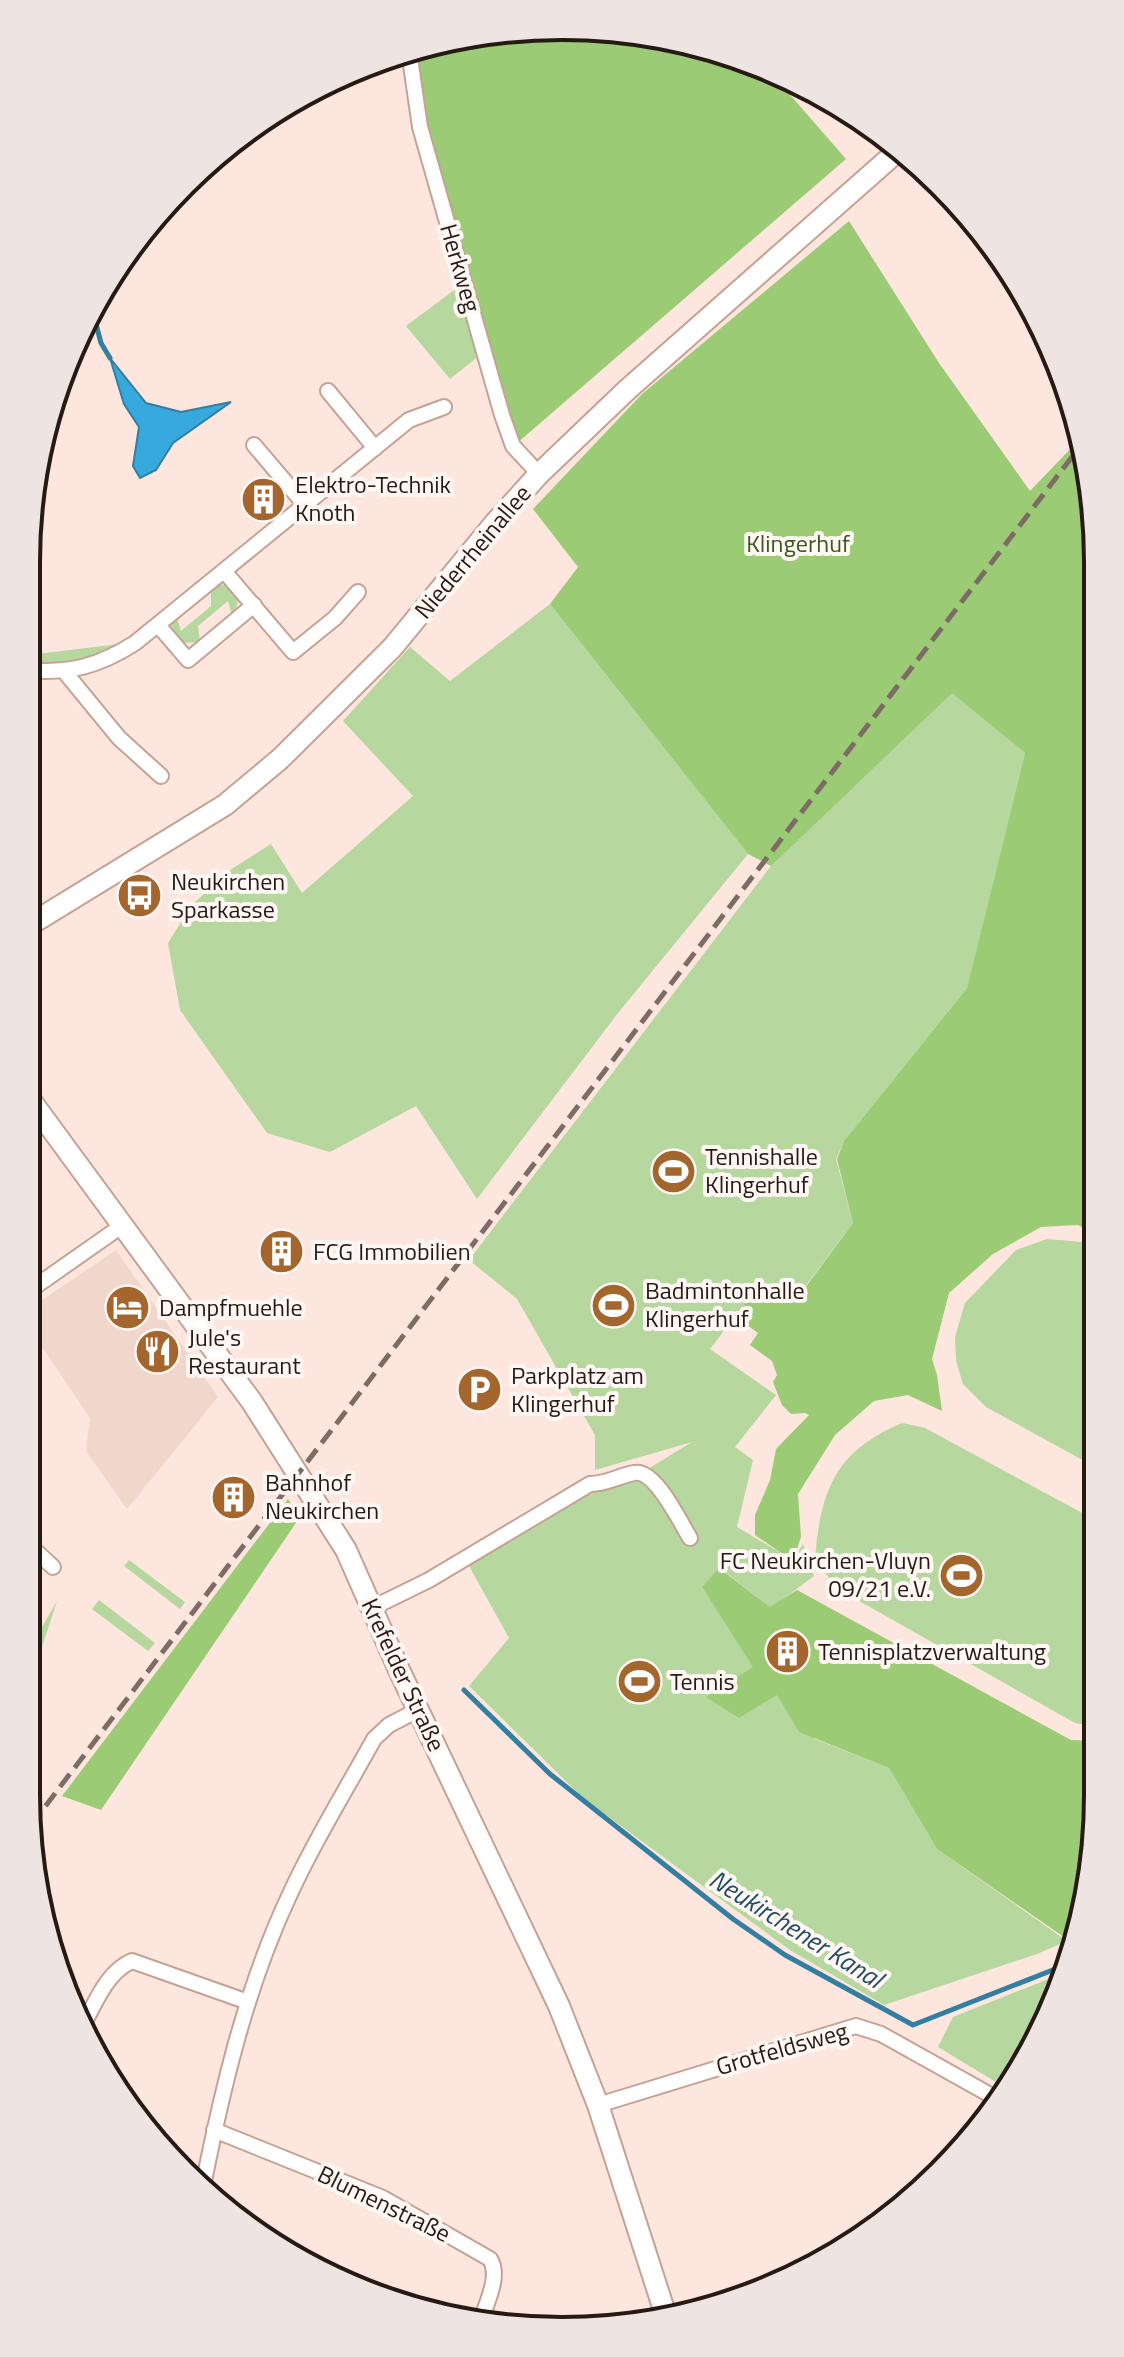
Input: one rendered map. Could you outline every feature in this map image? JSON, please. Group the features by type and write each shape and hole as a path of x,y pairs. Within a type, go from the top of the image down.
{"main road":[{"name":"Niederrheinallee","path":"40,918 225,805 280,759 392,648 539,474 628,389 891,157"},
{"name":"Krefelder Straße","path":"40,1113 260,1414 346,1550 418,1710 559,2006 598,2105 663,2307"}],"street":[{"name":"Herkweg","path":"411,63 420,127 502,415 513,446 539,474"},
{"path":"328,391 375,448"},
{"path":"40,670 64,671 106,661 158,625 409,420 444,407"},
{"path":"254,445 305,505"},
{"path":"224,571 293,652 335,618 358,592"},
{"path":"158,625 188,660 254,605"},
{"path":"64,671 119,738 161,776"},
{"path":"40,1283 123,1225"},
{"path":"372,1608 429,1580 590,1484 604,1484 638,1471 655,1482 690,1538"},
{"path":"40,1555 53,1567"},
{"path":"205,2175 248,2002 290,1893 374,1739 389,1725 418,1710"},
{"path":"89,2015 119,1967 132,1961 248,2002"},
{"name":"Grotfeldsweg","path":"598,2105 856,2026 881,2034 989,2094"},
{"name":"Blumenstraße","path":"214,2130 383,2198 490,2259 495,2266 494,2277 484,2311"}],"shaded area":[{"path":"116,1250 218,1397 127,1509 86,1451 90,1418 40,1344 40,1302"}],"green space":[{"path":"596,41 630,44 697,58 787,91 846,159 516,444 425,126 417,61 494,44"},
{"name":"Klingerhuf","path":"849,221 939,363 1030,491 1071,448 1080,494 1084,562 1084,1228 1078,1225 1041,1227 993,1254 949,1293 932,1359 942,1411 908,1395 874,1401 835,1435 798,1494 801,1537 793,1561 755,1535 755,1515 770,1480 776,1449 809,1415 791,1414 782,1405 773,1382 777,1375 772,1361 750,1345 758,1333 735,1316 754,1292 799,1296 853,1223 837,1159 844,1141 967,988 1025,753 952,693 771,866 748,854 550,604 578,567 533,509 642,394"},
{"path":"457,288 480,355 450,379 406,326"},
{"path":"216,584 229,586 233,590 237,599 236,610 232,615 228,601 198,626 200,642 184,643 172,631 171,621 176,615 181,631 211,606 211,587"},
{"path":"550,604 748,854 618,1013 477,1199 416,1106 330,1152 267,1133 180,1010 168,943 191,906 227,872 271,844 302,893 413,796 343,721 410,647 450,681"},
{"path":"119,644 98,654 50,663 40,662 40,654"},
{"path":"952,692 1025,753 967,988 844,1141 836,1159 853,1223 798,1296 754,1292 710,1349 776,1395 735,1447 753,1460 737,1527 793,1560 803,1544 814,1576 771,1608 720,1568 702,1587 754,1667 815,1739 889,1768 937,1849 1063,1938 1062,1943 1037,1954 884,2005 790,1950 583,1798 469,1686 509,1638 469,1566 588,1495 638,1475 692,1442 595,1470 595,1435 517,1299 469,1260 771,866 866,769"},
{"path":"1047,1239 1084,1243 1084,1461 986,1407 963,1384 956,1361 955,1337 965,1303 1016,1250"},
{"name":"FC Neukirchen-Vluyn 09/21 e.V.","path":"902,1423 925,1428 1084,1514 1084,1725 1075,1723 838,1589 815,1560 821,1513 835,1476 846,1460 879,1434"},
{"path":"288,1499 300,1517 101,1810 62,1796"},
{"path":"129,1560 185,1602 180,1609 124,1566"},
{"path":"719,1568 770,1607 797,1590 1071,1740 1084,1740 1080,1863 1064,1937 937,1849 889,1768 799,1732 777,1695 739,1718 706,1697 753,1667 702,1587"},
{"path":"99,1600 155,1643 148,1651 92,1609"},
{"path":"57,1601 40,1653 40,1631"},
{"path":"1050,1978 1030,2026 997,2083 938,2047 953,2017"}],"water":[{"path":"110,358 146,403 181,412 231,402 173,443 156,470 140,478 133,466 139,427 124,404"}],"waterway":[{"path":"97,326 101,343 110,358"},
{"name":"Neukirchener Kanal","path":"464,1690 550,1774 733,1919 785,1955 913,2025 1053,1970"}],"railway":[{"path":"41,1812 1073,456"}],"place":[{"name":"Elektro-Technik Knoth","path":"264,499"},
{"name":"Neukirchen Sparkasse","path":"140,896"},
{"name":"Tennishalle Klingerhuf","path":"674,1171"},
{"name":"FCG Immobilien","path":"282,1252"},
{"name":"Badmintonhalle Klingerhuf","path":"614,1305"},
{"name":"Dampfmuehle","path":"128,1308"},
{"name":"Jule's Restaurant","path":"157,1352"},
{"name":"Parkplatz am Klingerhuf","path":"480,1390"},
{"name":"Bahnhof Neukirchen","path":"234,1497"},
{"name":"FC Neukirchen-Vluyn 09/21 e.V.","path":"962,1575"},
{"name":"Tennisplatzverwaltung","path":"787,1652"},
{"name":"Tennis","path":"639,1682"}]}
